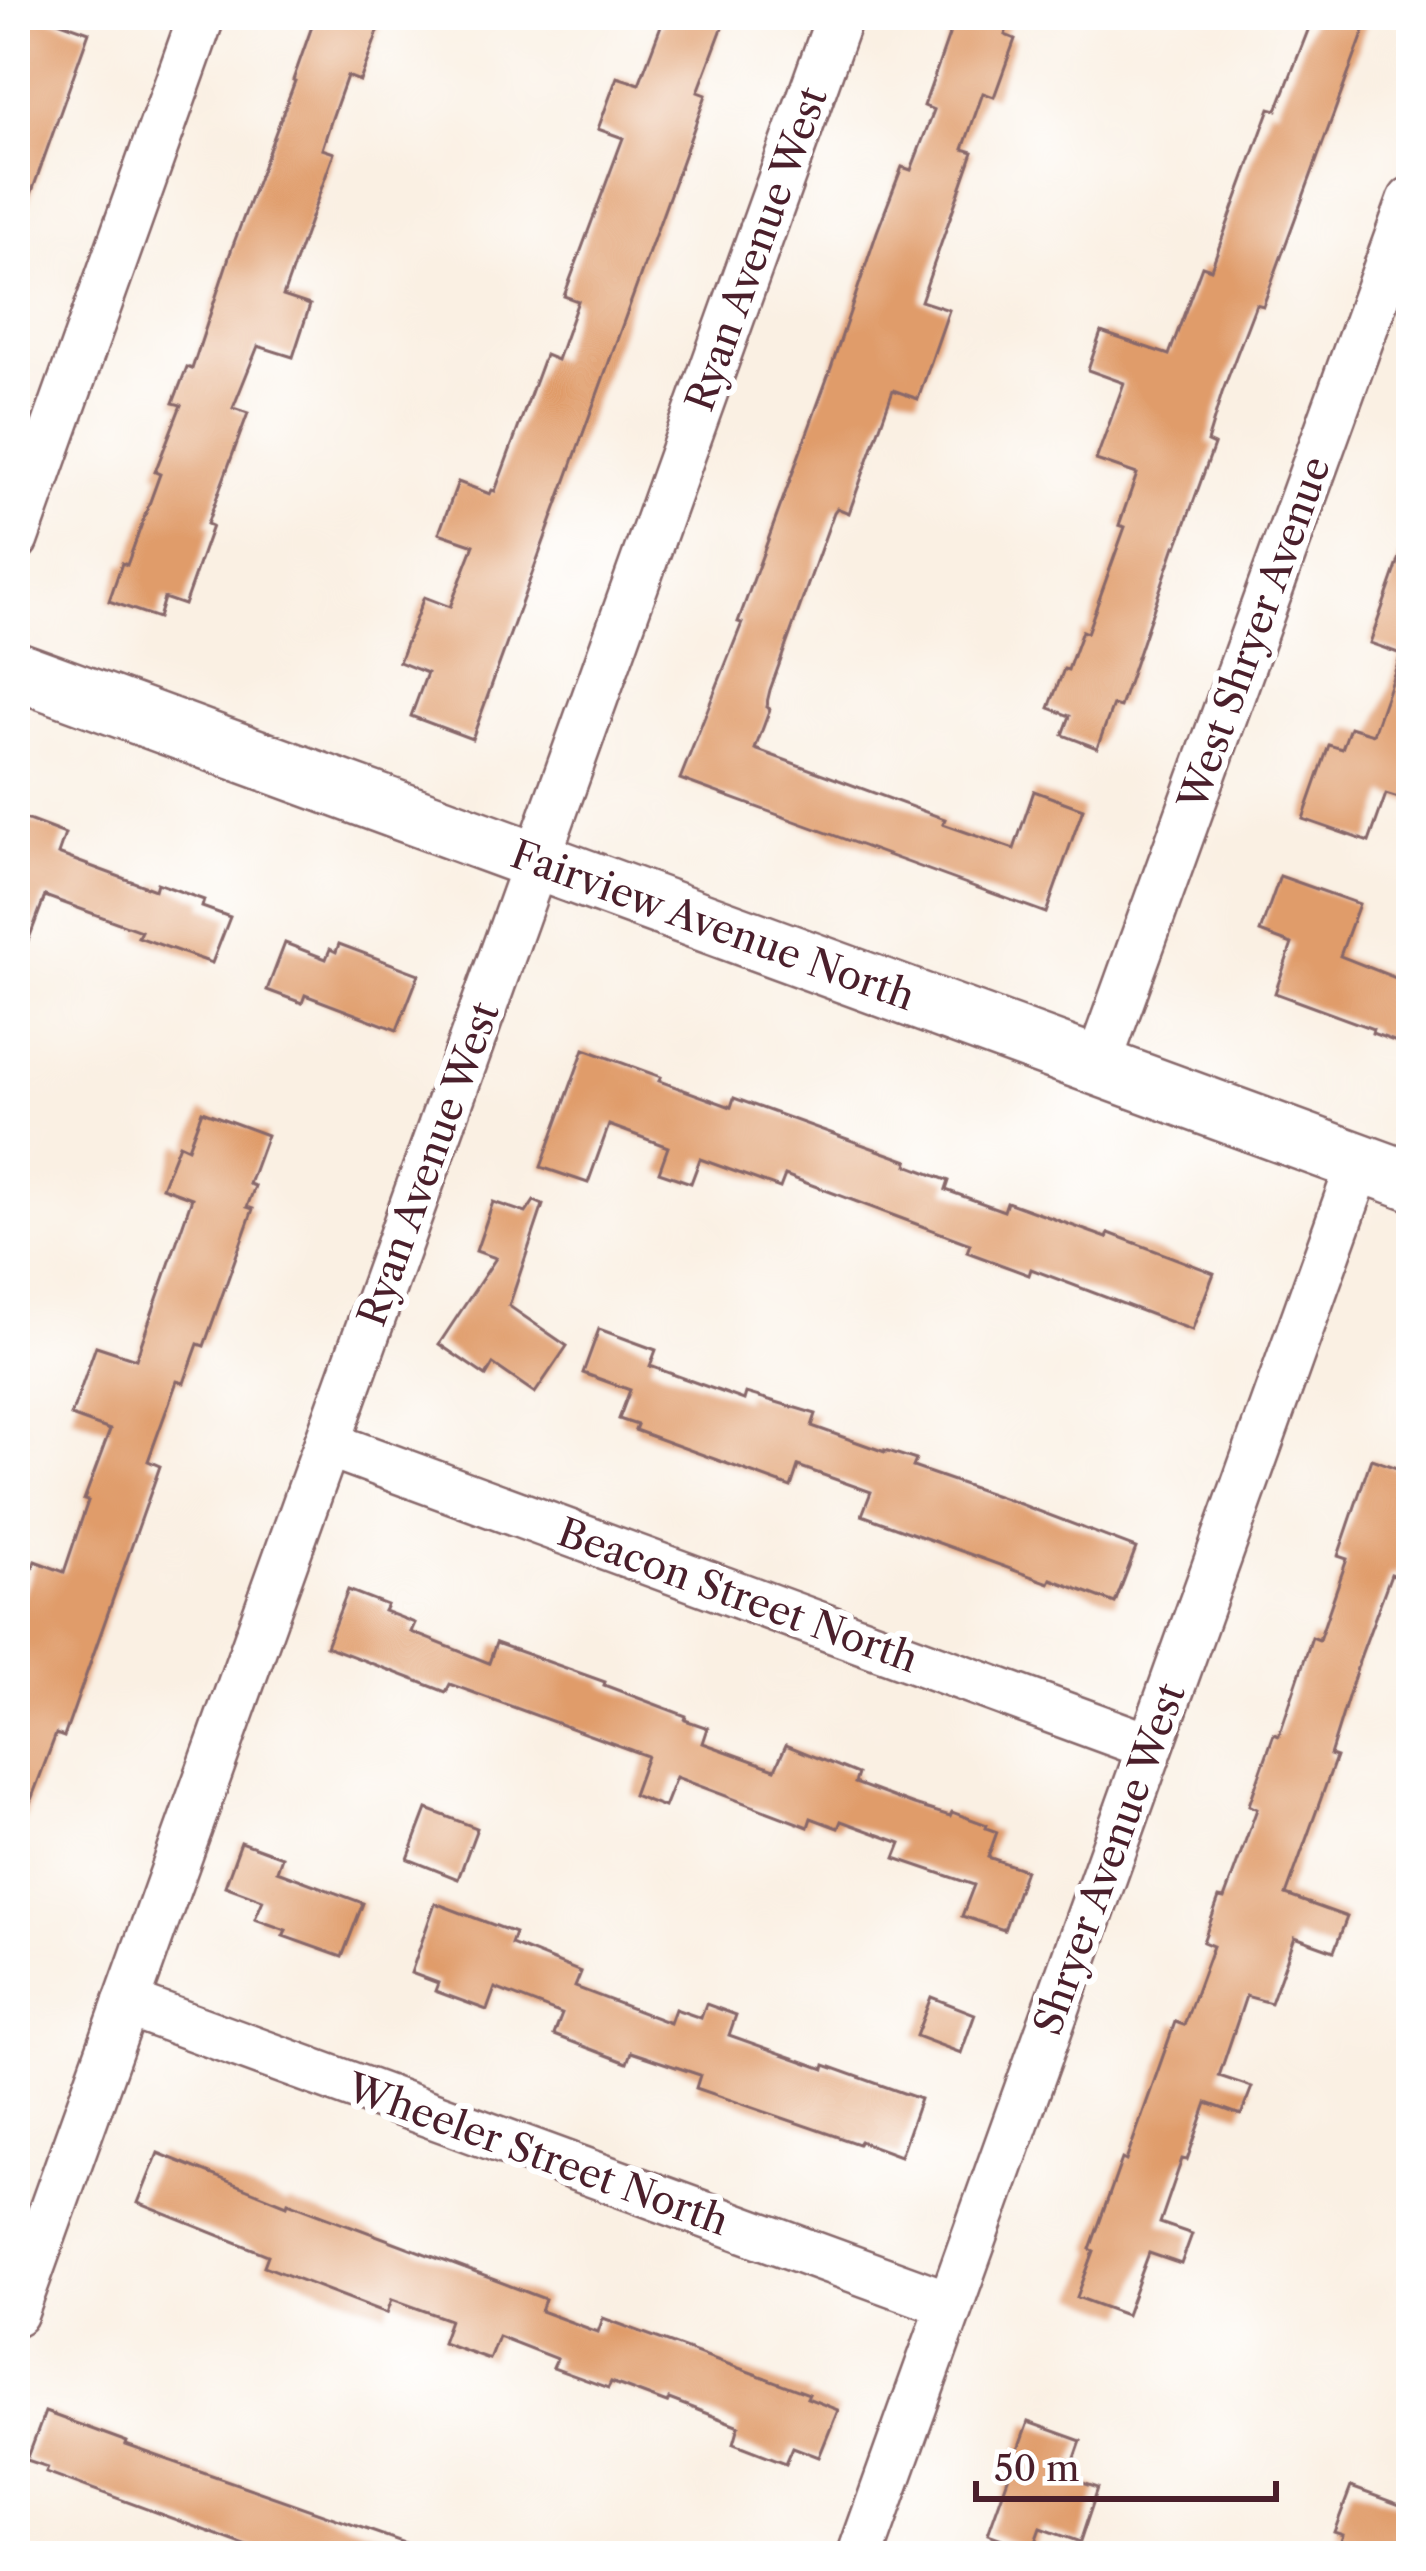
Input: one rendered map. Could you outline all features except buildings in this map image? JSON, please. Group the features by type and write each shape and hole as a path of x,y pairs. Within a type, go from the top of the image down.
{"street":[{"path":"15,539 202,15"},
{"name":"Ryan Avenue West","path":"15,2314 840,15"},
{"name":"West Shryer Avenue","path":"1097,1067 1411,200"},
{"name":"Fairview Avenue North","path":"15,670 1386,1172"},
{"name":"Shryer Avenue West","path":"860,2556 1149,1747 1386,1172"},
{"name":"Beacon Street North","path":"327,1444 1149,1747"},
{"name":"Wheeler Street North","path":"126,2003 949,2304"}]}
